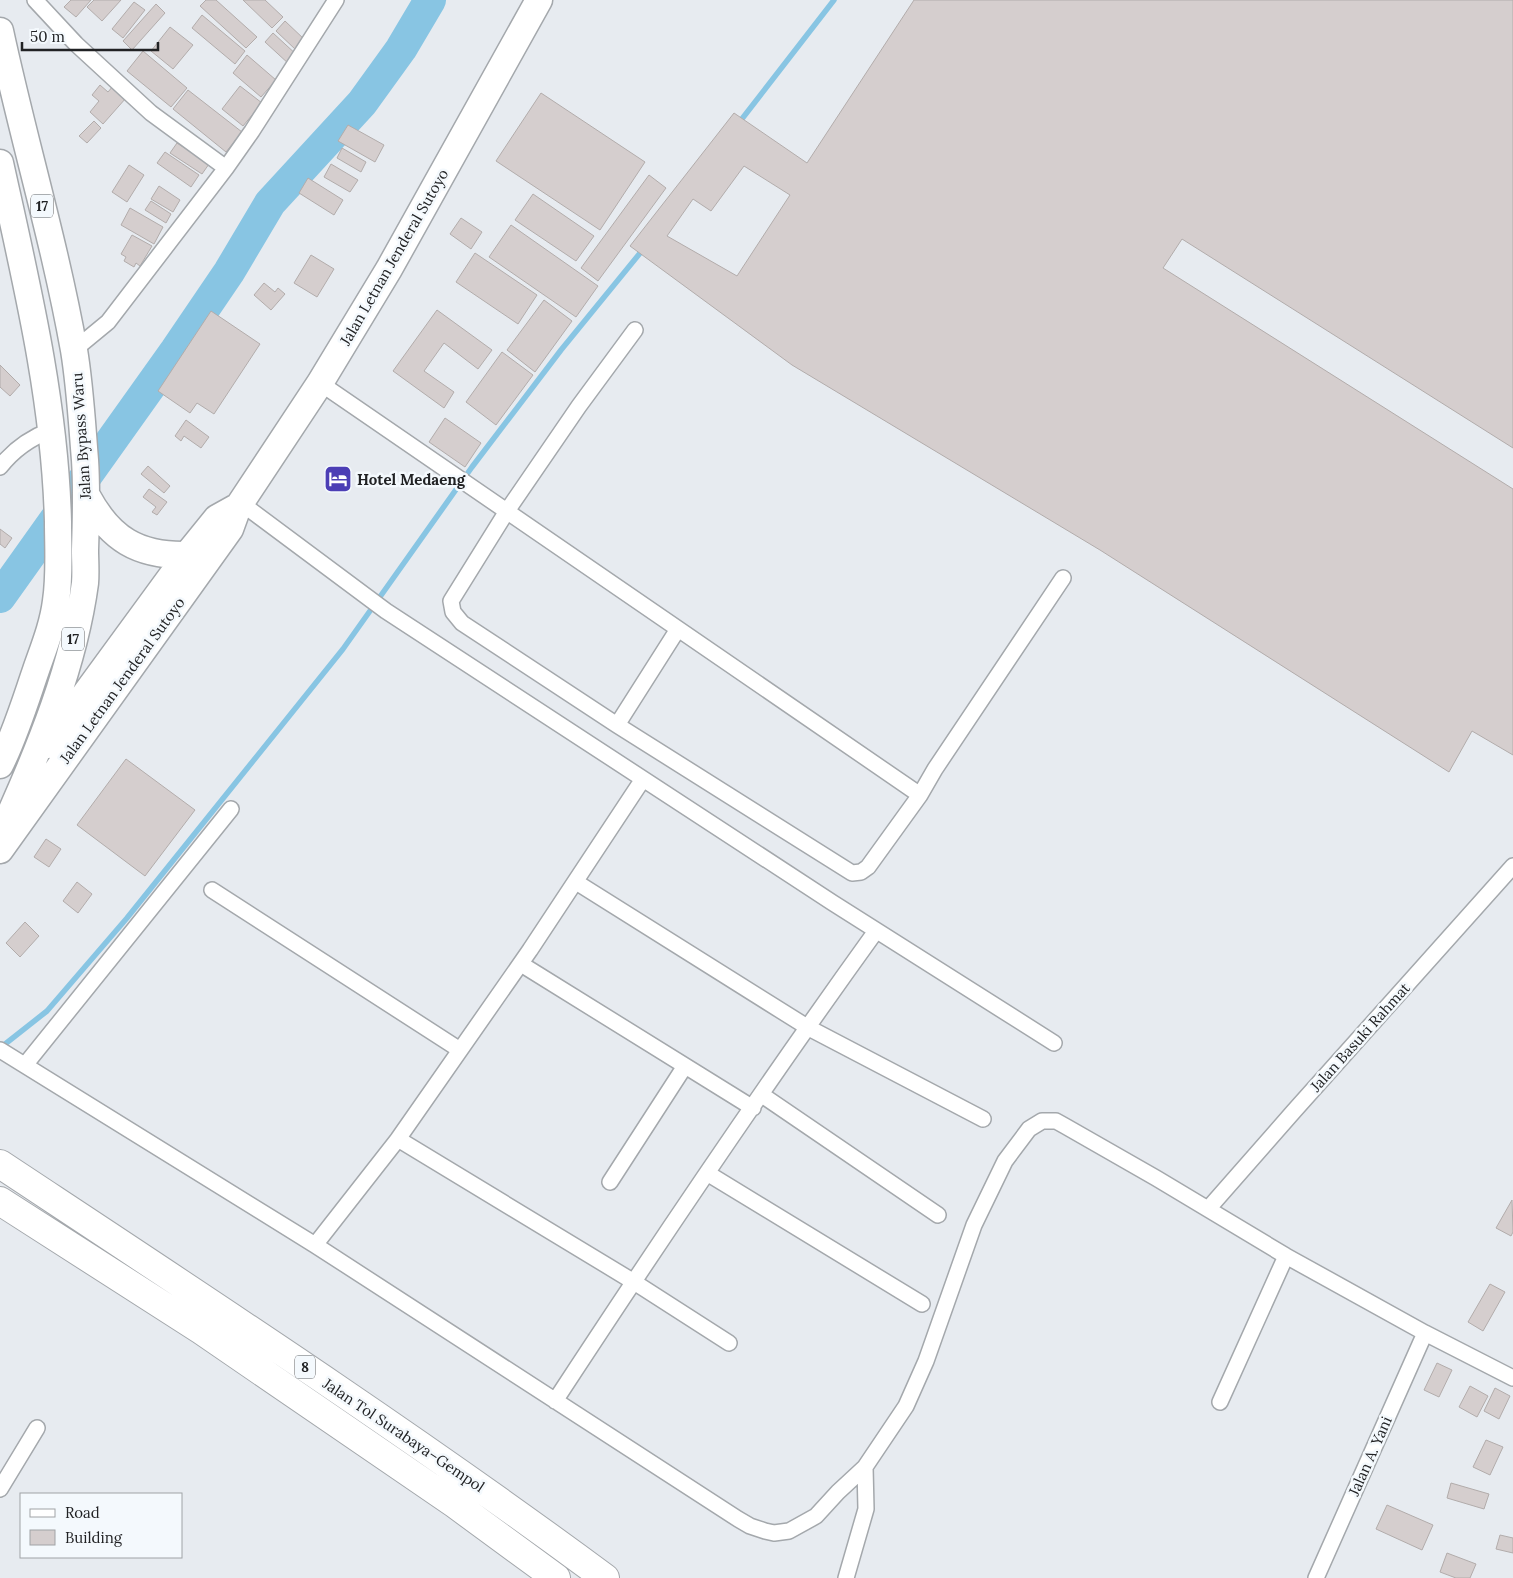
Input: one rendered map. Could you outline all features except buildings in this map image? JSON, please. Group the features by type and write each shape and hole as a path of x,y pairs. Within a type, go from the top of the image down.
{"highway":[{"name":"Jalan Letnan Jenderal Sutoyo","path":"0,850 226,536 239,505 320,383 389,269 539,0"},
{"name":"Jalan Bypass Waru","path":"0,31 45,216 74,350 87,491 85,581 80,612 64,673 27,774 0,835"},
{"name":"Jalan Bypass Waru","path":"0,163 31,304 51,430 55,469 59,563 56,602 47,641 12,740 0,766"},
{"path":"87,491 95,512 106,526 120,537 135,546 152,552 170,556 187,555"},
{"name":"Jalan Letnan Jenderal Sutoyo","path":"0,810 187,555 217,518 239,505"},
{"path":"37,666 38,685 43,692 51,689 64,673"},
{"name":"Jalan Tol Surabaya–Gempol","path":"0,1164 250,1330 525,1519 605,1578"},
{"name":"Jalan Tol Surabaya–Gempol","path":"0,1201 201,1330 455,1504 556,1578"}],"street":[{"path":"35,0 76,44 151,113 226,168"},
{"path":"74,350 108,322 226,168 252,132 330,3"},
{"path":"634,330 578,406 507,511 451,601 453,612 462,623 616,725 852,873 858,873 868,867 920,795 935,769 1064,578"},
{"path":"320,383 920,795"},
{"path":"0,468 23,443 51,430"},
{"path":"239,505 386,611 876,931 1054,1043"},
{"path":"616,725 678,629"},
{"path":"315,1245 398,1139 521,964 642,779"},
{"path":"20,1062 230,809"},
{"name":"Jalan Basuki Rahmat","path":"1208,1210 1513,866"},
{"path":"576,882 807,1027 983,1119"},
{"path":"212,890 460,1050"},
{"path":"555,1401 707,1173 807,1027 876,931"},
{"path":"521,964 752,1108"},
{"path":"0,1050 315,1245 738,1520 750,1526 774,1533 789,1531 816,1516 865,1467 906,1406 926,1361 974,1225 1005,1161 1029,1128 1042,1121 1056,1121 1286,1256 1425,1333 1513,1378"},
{"path":"610,1182 685,1066"},
{"path":"762,1094 938,1215"},
{"path":"398,1139 634,1282 730,1343"},
{"path":"707,1173 922,1304"},
{"path":"1220,1402 1286,1256"},
{"name":"Jalan A. Yani","path":"1316,1578 1425,1333"},
{"path":"0,1489 37,1428"},
{"path":"846,1578 866,1510 865,1467"}],"waterway":[{"path":"0,597 176,350 229,272 270,203 362,103 401,49 430,0"},
{"path":"738,124 834,0"},
{"path":"0,1048 47,1011 127,918 343,649 472,467 561,350 645,247"}],"place":[{"name":"Hotel Medaeng","path":"338,479"}]}
